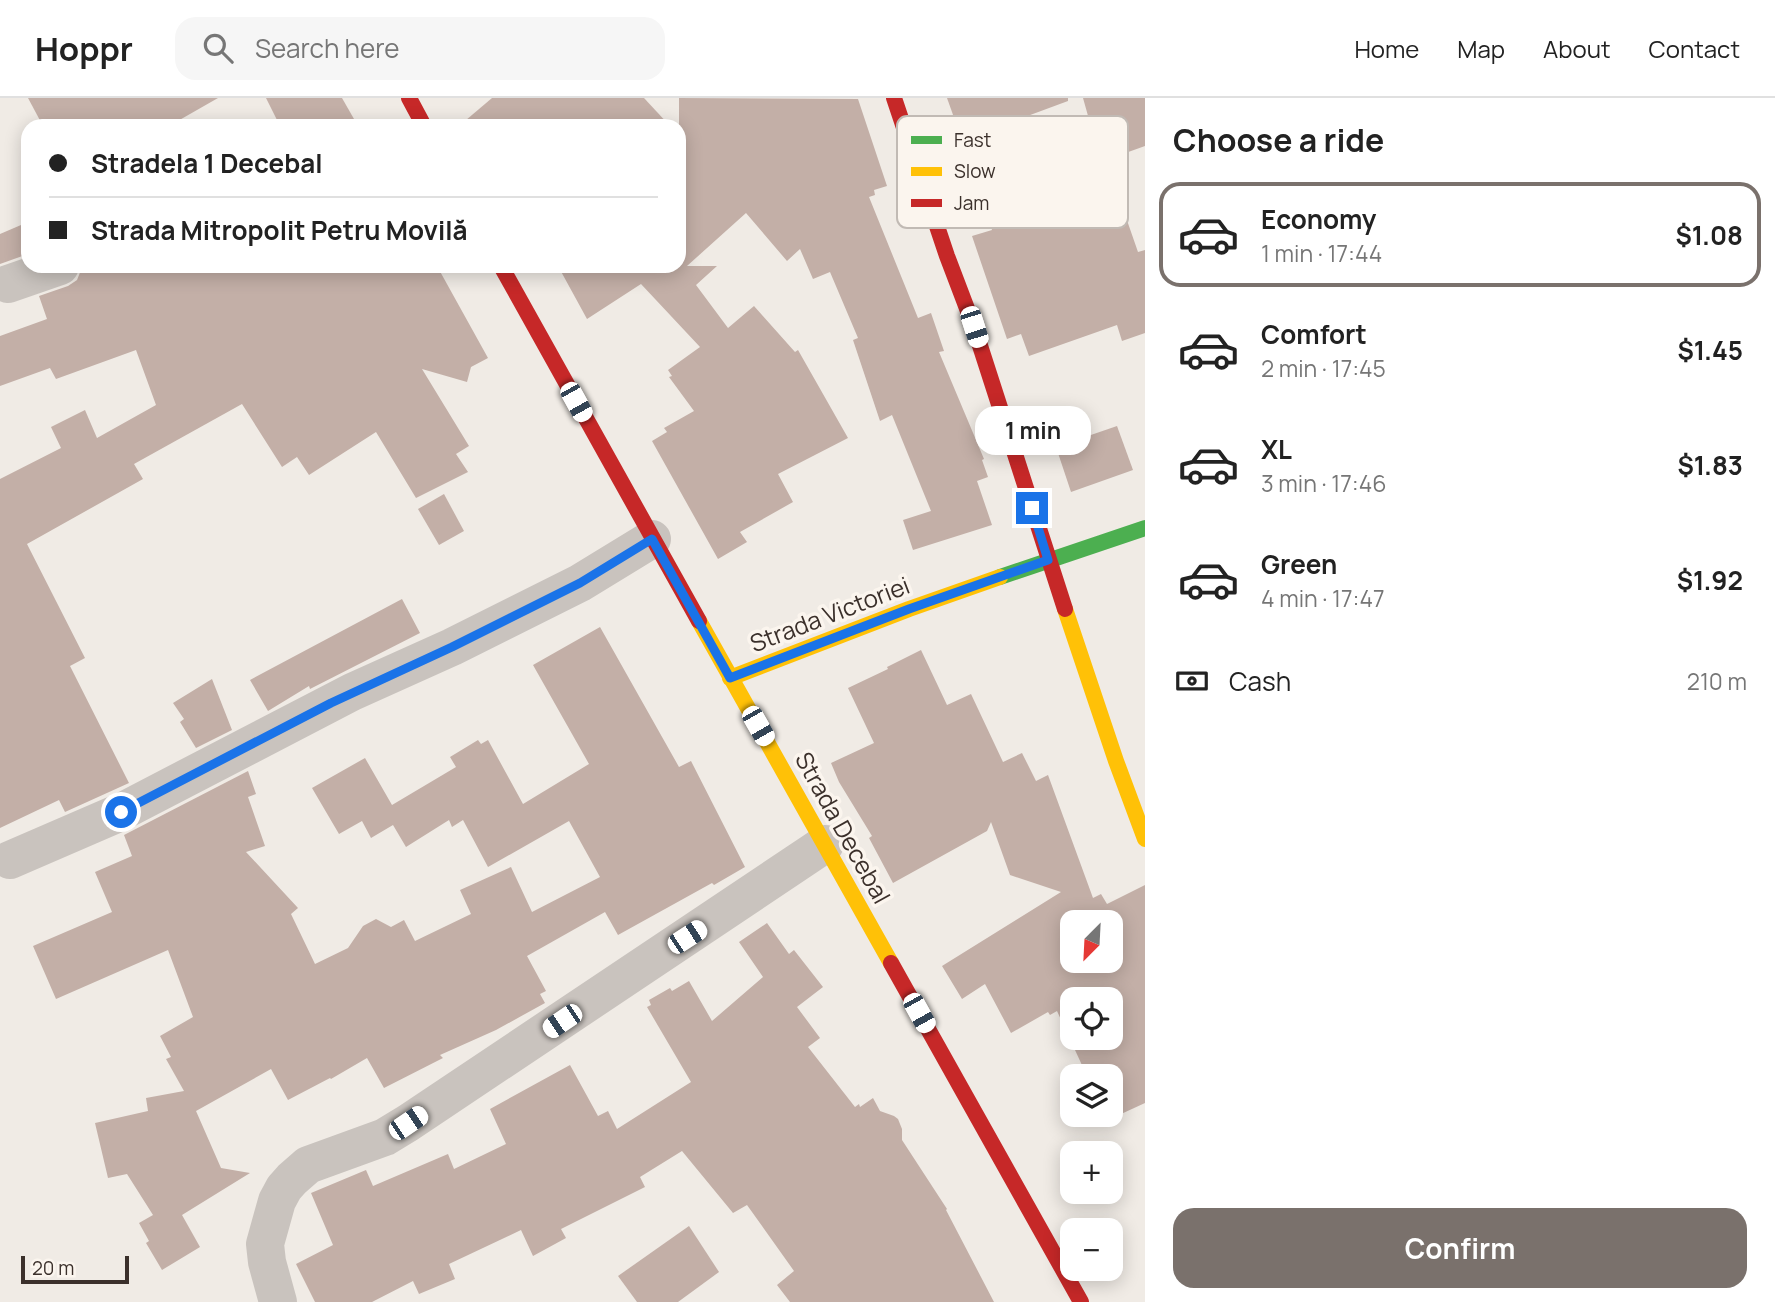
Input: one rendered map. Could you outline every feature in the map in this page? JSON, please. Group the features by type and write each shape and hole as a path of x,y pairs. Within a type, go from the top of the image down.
{"main road":[{"path":"408,98 420,119"},
{"path":"894,98 900,116"},
{"path":"938,228 974,327 1048,560 1145,839"},
{"name":"Strada Decebal","path":"505,273 1081,1302"},
{"name":"Strada Victoriei","path":"730,678 909,609 1145,528"}],"street":[{"path":"8,284 40,273"},
{"path":"9,860 121,812 327,705 452,647 580,583 652,539"},
{"path":"278,1302 265,1244 277,1201 292,1178 308,1165 355,1149 397,1130 825,844"}],"building":[{"path":"28,98 218,98 181,119 39,119"},
{"path":"266,98 342,98 354,119 276,119"},
{"path":"492,98 644,98 664,119 467,119"},
{"path":"679,98 858,99 887,186 874,190 875,195 869,197 918,318 931,313 944,351 939,352 984,459 982,460 988,477 977,481 992,525 913,550 903,520 931,511 892,415 880,421 853,340 858,338 830,272 813,279 800,249 787,261 746,213 687,266 717,266 696,285 728,328 754,306 795,352 798,350 848,438 778,474 793,502 740,532 747,542 718,559 652,441 667,432 664,428 694,411 669,377 672,376 668,370 700,347 641,284 587,319 562,273 686,273 686,119 679,119"},
{"path":"947,98 1068,98 1068,101 1027,116 953,116"},
{"path":"1083,98 1145,98 1145,146 1128,152 1128,116 1088,116"},
{"path":"1128,223 1138,252 1145,250 1145,333 1122,341 1117,325 1029,356 1021,334 1007,339 972,236 992,230 991,228 1128,228"},
{"path":"21,225 21,256 0,264 0,234"},
{"path":"80,273 441,273 488,358 471,367 467,382 422,369 469,446 456,454 468,472 416,498 376,432 309,475 297,457 282,467 242,404 134,464 143,479 27,544 85,658 70,666 129,783 65,812 59,800 0,828 0,479 61,448 51,427 85,410 97,438 156,405 136,350 56,379 50,368 0,386 0,336 47,319 39,296 77,280"},
{"path":"1117,426 1133,470 1071,492 1056,447"},
{"path":"444,494 464,531 439,545 418,509"},
{"path":"402,599 420,633 310,689 309,686 268,711 250,680"},
{"path":"600,627 679,767 691,761 745,867 618,935 605,912 527,956 546,991 540,994 545,1003 496,1030 440,1055 443,1058 384,1088 367,1058 288,1100 271,1069 196,1111 221,1168 250,1173 182,1215 200,1247 162,1270 146,1243 149,1241 139,1223 153,1215 127,1174 108,1178 95,1123 148,1111 146,1098 184,1091 166,1059 171,1057 160,1036 193,1017 168,950 56,999 33,946 112,912 95,872 132,856 124,835 248,771 256,794 248,797 265,846 246,852 298,908 291,914 315,964 348,948 363,926 376,919 391,927 404,920 415,941 471,914 460,890 511,867 532,912 600,877 569,821 488,867 463,820 452,827 449,820 406,847 393,825 371,838 362,821 339,834 312,788 365,758 392,805 456,767 450,757 478,740 481,744 488,740 523,804 589,764 533,665"},
{"path":"921,650 947,705 971,694 1003,762 1022,753 1036,781 1048,775 1093,898 1101,894 1107,904 1145,885 1145,1103 1123,1113 1123,1064 1081,1064 1075,1050 1123,1050 1123,987 1060,987 1060,1018 1057,1011 1050,1015 1048,1012 1011,1033 985,984 962,999 942,966 1061,892 1010,875 991,822 987,831 893,883 869,838 872,836 839,782 831,763 874,743 848,688 888,669 887,667"},
{"path":"212,679 232,730 196,748 180,722 184,719 173,703"},
{"path":"767,923 789,954 794,950 823,987 797,1007 820,1038 808,1047 855,1107 859,1104 860,1107 873,1098 880,1111 898,1119 902,1140 947,1209 994,1302 790,1302 777,1285 794,1271 747,1205 733,1213 682,1151 640,1177 645,1187 561,1229 566,1238 533,1256 521,1230 449,1264 455,1279 419,1294 413,1281 372,1302 315,1302 296,1264 333,1245 311,1193 366,1170 373,1186 448,1154 454,1169 506,1144 490,1109 570,1065 598,1116 608,1111 617,1129 691,1082 647,1007 651,1005 649,1000 689,981 712,1021 763,977 739,942"},
{"path":"689,1226 719,1272 678,1302 637,1302 618,1276"}],"traffic: fast":[{"path":"1000,577 1145,528"}],"traffic: slow":[{"path":"730,678 1000,577"},
{"path":"1065,609 1145,839"},
{"path":"699,621 891,963"}],"traffic: jam":[{"path":"409,98 420,119"},
{"path":"894,98 900,116"},
{"path":"938,228 974,327 1065,609"},
{"path":"505,273 699,621"},
{"path":"891,963 1081,1302"}],"route":[{"path":"121,812 289,723 452,647 580,583 652,539 730,678 909,609 1048,560 1032,508"}]}
